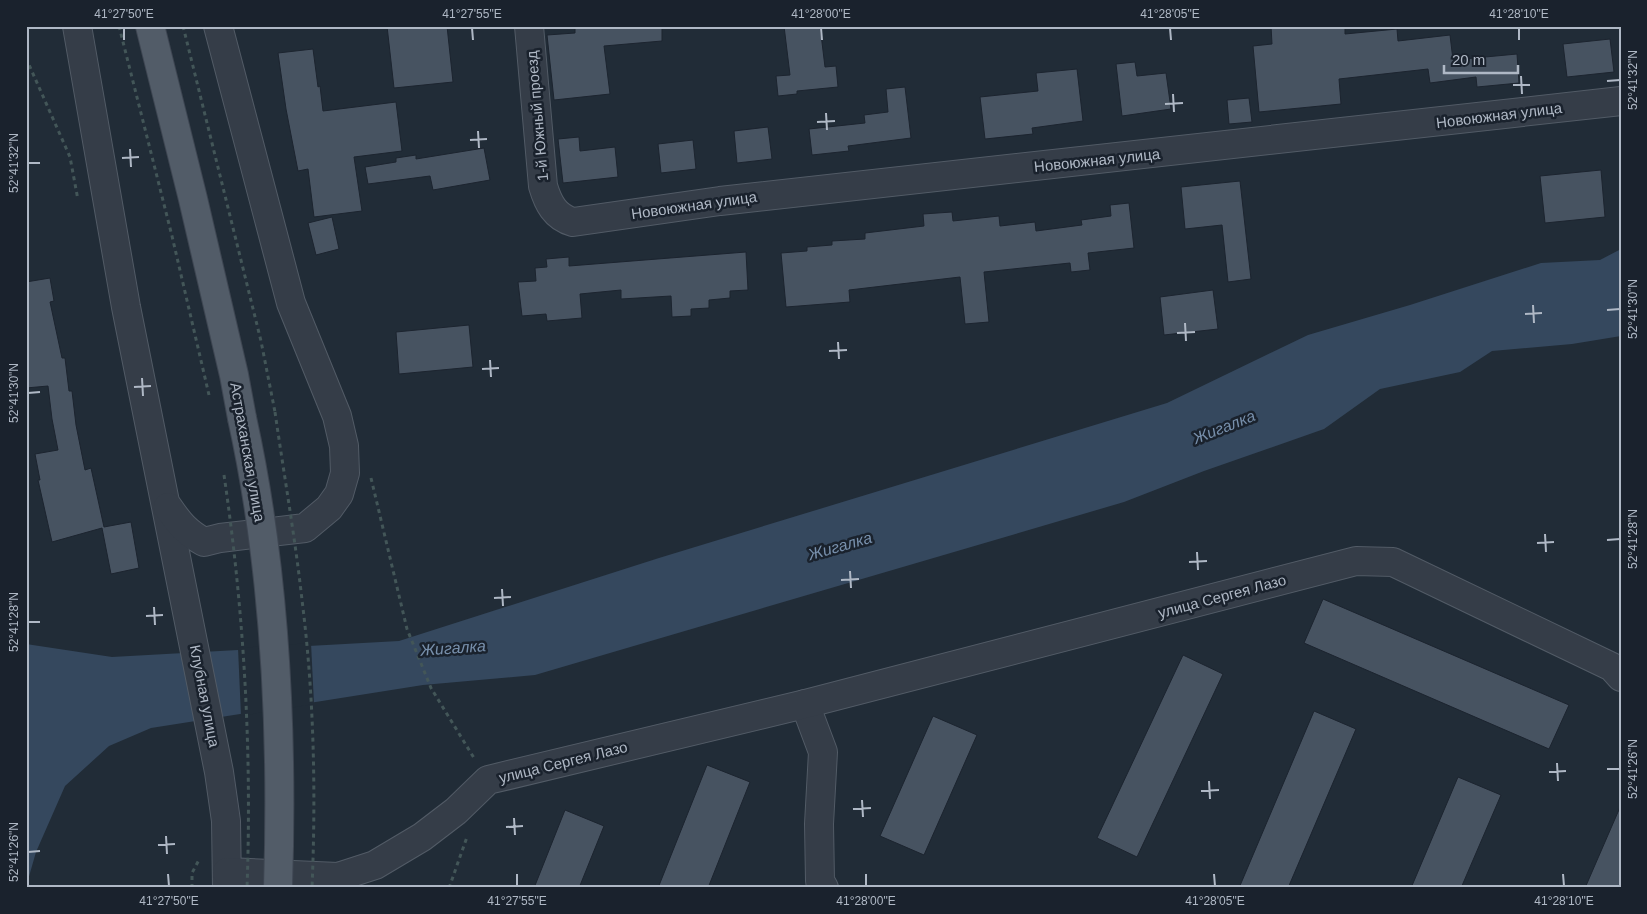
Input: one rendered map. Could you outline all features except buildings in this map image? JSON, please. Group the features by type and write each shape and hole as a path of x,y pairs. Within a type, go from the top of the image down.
{"main road":[{"name":"Астраханская улица","path":"150,26 198,218 234,375 253,470 272,608 278,735 280,843 278,888"}],"street":[{"name":"Клубная улица","path":"77,26 126,307 220,772 234,882"},
{"path":"167,506 181,526 204,542 220,538 305,528 329,508 339,494 345,473 344,446 337,416 290,302 218,26"},
{"name":"1-й Южный проезд","path":"529,26 543,186 547,200 553,209 559,216 573,222"},
{"name":"Новоюжная улица","path":"573,222 738,199 1621,101"},
{"path":"190,620 191,581 204,542"},
{"name":"улица Сергея Лазо","path":"234,882 338,877 376,865 422,837 456,811 488,780 805,704 1356,561 1393,562 1612,667 1621,677"},
{"path":"805,704 823,752 818,824 820,881 824,888"}],"path":[{"path":"119,26 172,236 209,395"},
{"path":"183,26 261,341 275,412"},
{"path":"223,468 233,535 241,621 247,738 234,882"},
{"path":"407,630 432,688"}],"water":[{"name":"Жигалка","path":"1621,249 1621,336 1572,344 1492,351 1460,372 1380,389 1324,429 1204,471 1124,502 535,675 423,685 151,728 109,746 65,786 36,852 26,887 26,644 112,657 399,641 659,558 1167,403 1308,335 1541,263 1600,260"}],"pier":[{"path":"311,643 314,704 241,716 238,648"}]}
